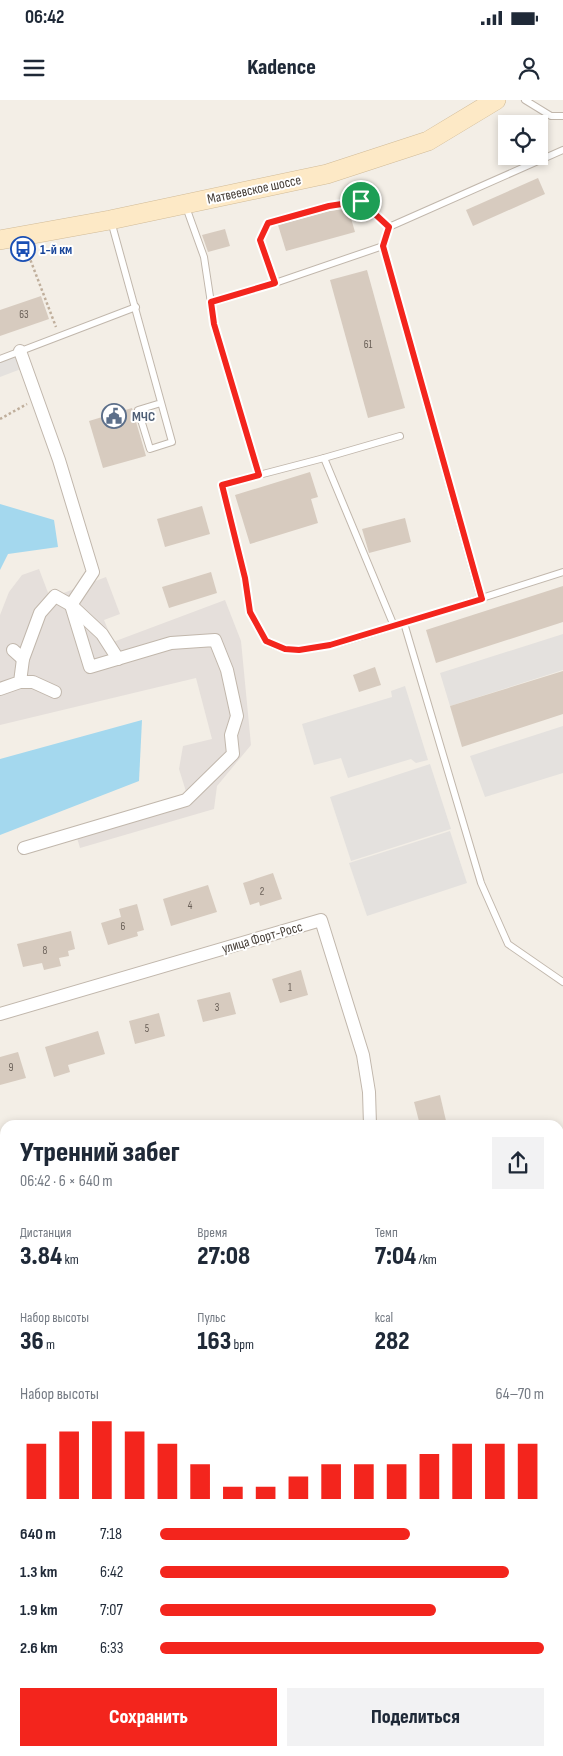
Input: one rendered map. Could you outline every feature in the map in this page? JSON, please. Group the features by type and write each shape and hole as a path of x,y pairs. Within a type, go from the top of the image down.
{"main road":[{"name":"Матвеевское шоссе","path":"0,240 110,220 327,174 428,141 496,100"}],"street":[{"path":"20,351 59,460 93,572 71,605"},
{"path":"20,682 23,660 40,613 55,596 71,605 102,634 118,659"},
{"path":"24,848 186,800 233,754 231,735 238,716 227,670 215,640 171,643 90,667 71,605"},
{"path":"13,650 23,660"},
{"path":"0,689 20,682 33,682 55,692"},
{"name":"улица Форт-Росс","path":"0,1014 321,920 363,1055 368,1083 370,1120"}],"lane":[{"path":"525,100 551,116 563,116"},
{"path":"482,599 383,246 389,227 563,150"},
{"path":"275,283 260,240 268,223 329,206 361,201 389,227"},
{"path":"185,204 204,257 214,324 259,475"},
{"path":"110,220 136,307 172,442 150,449 138,410 161,403"},
{"path":"211,302 275,283 383,246"},
{"path":"0,359 136,307"},
{"path":"400,436 222,485 245,578 250,612 266,641 285,649 299,650 330,645 482,599 563,572"},
{"path":"324,458 394,626"},
{"path":"404,623 481,883 492,909 508,944 563,982"}],"path":[{"path":"26,247 59,336"},
{"path":"0,419 37,398"}],"shaded area":[{"path":"15,354 21,369 0,377 0,359"},
{"path":"39,569 50,598 106,577 120,614 104,620 113,642 225,600 241,641 251,745 217,786 214,809 80,848 75,831 188,798 179,769 183,746 212,739 196,678 0,725 0,615 9,592 22,575"},
{"path":"563,634 563,670 450,706 440,673"},
{"path":"405,686 428,760 416,763 411,759 348,778 341,758 314,765 302,724 392,697 391,691"},
{"path":"563,726 563,773 485,797 470,756"},
{"path":"430,764 451,829 351,861 330,797"},
{"path":"450,831 467,883 367,916 349,863"}],"water":[{"path":"0,504 54,520 58,547 8,554 0,570"},
{"path":"142,720 139,781 0,835 0,759"}],"building":[{"path":"538,178 545,194 473,226 466,210"},
{"path":"348,208 355,232 286,251 278,225"},
{"path":"225,229 230,246 208,252 202,235"},
{"path":"367,270 405,408 368,418 330,280"},
{"path":"41,296 49,319 0,336 0,310"},
{"path":"132,408 146,456 103,468 89,421"},
{"path":"310,472 318,497 311,499 318,523 250,544 235,495"},
{"path":"202,506 210,534 165,547 157,519"},
{"path":"405,518 411,542 369,553 362,529"},
{"path":"211,572 217,593 169,608 162,587"},
{"path":"563,586 563,622 436,663 426,630"},
{"path":"375,667 381,685 359,692 353,675"},
{"path":"563,671 563,714 462,747 450,706"},
{"path":"273,873 282,899 260,906 259,902 250,905 243,883"},
{"path":"208,885 217,912 171,926 163,899"},
{"path":"137,904 144,930 137,932 138,936 108,945 101,923 121,917 119,909"},
{"path":"71,931 75,949 68,951 69,956 59,958 61,966 44,970 42,963 23,967 17,944"},
{"path":"301,970 308,995 280,1003 272,979"},
{"path":"230,992 236,1014 203,1022 197,1000"},
{"path":"159,1013 165,1036 135,1044 129,1021"},
{"path":"98,1031 105,1054 68,1065 70,1072 54,1077 45,1047"},
{"path":"18,1052 26,1078 0,1085 0,1057"},
{"path":"440,1095 446,1120 419,1120 414,1102"}],"place":[{"name":"1-й км","path":"23,249"},
{"name":"МЧС","path":"114,416"}],"route":[{"path":"361,201 389,227 383,246 482,599 330,645 299,650 285,649 266,641 250,612 245,578 222,485 259,475 214,324 211,302 275,283 260,240 268,223 329,206 361,201"}]}
